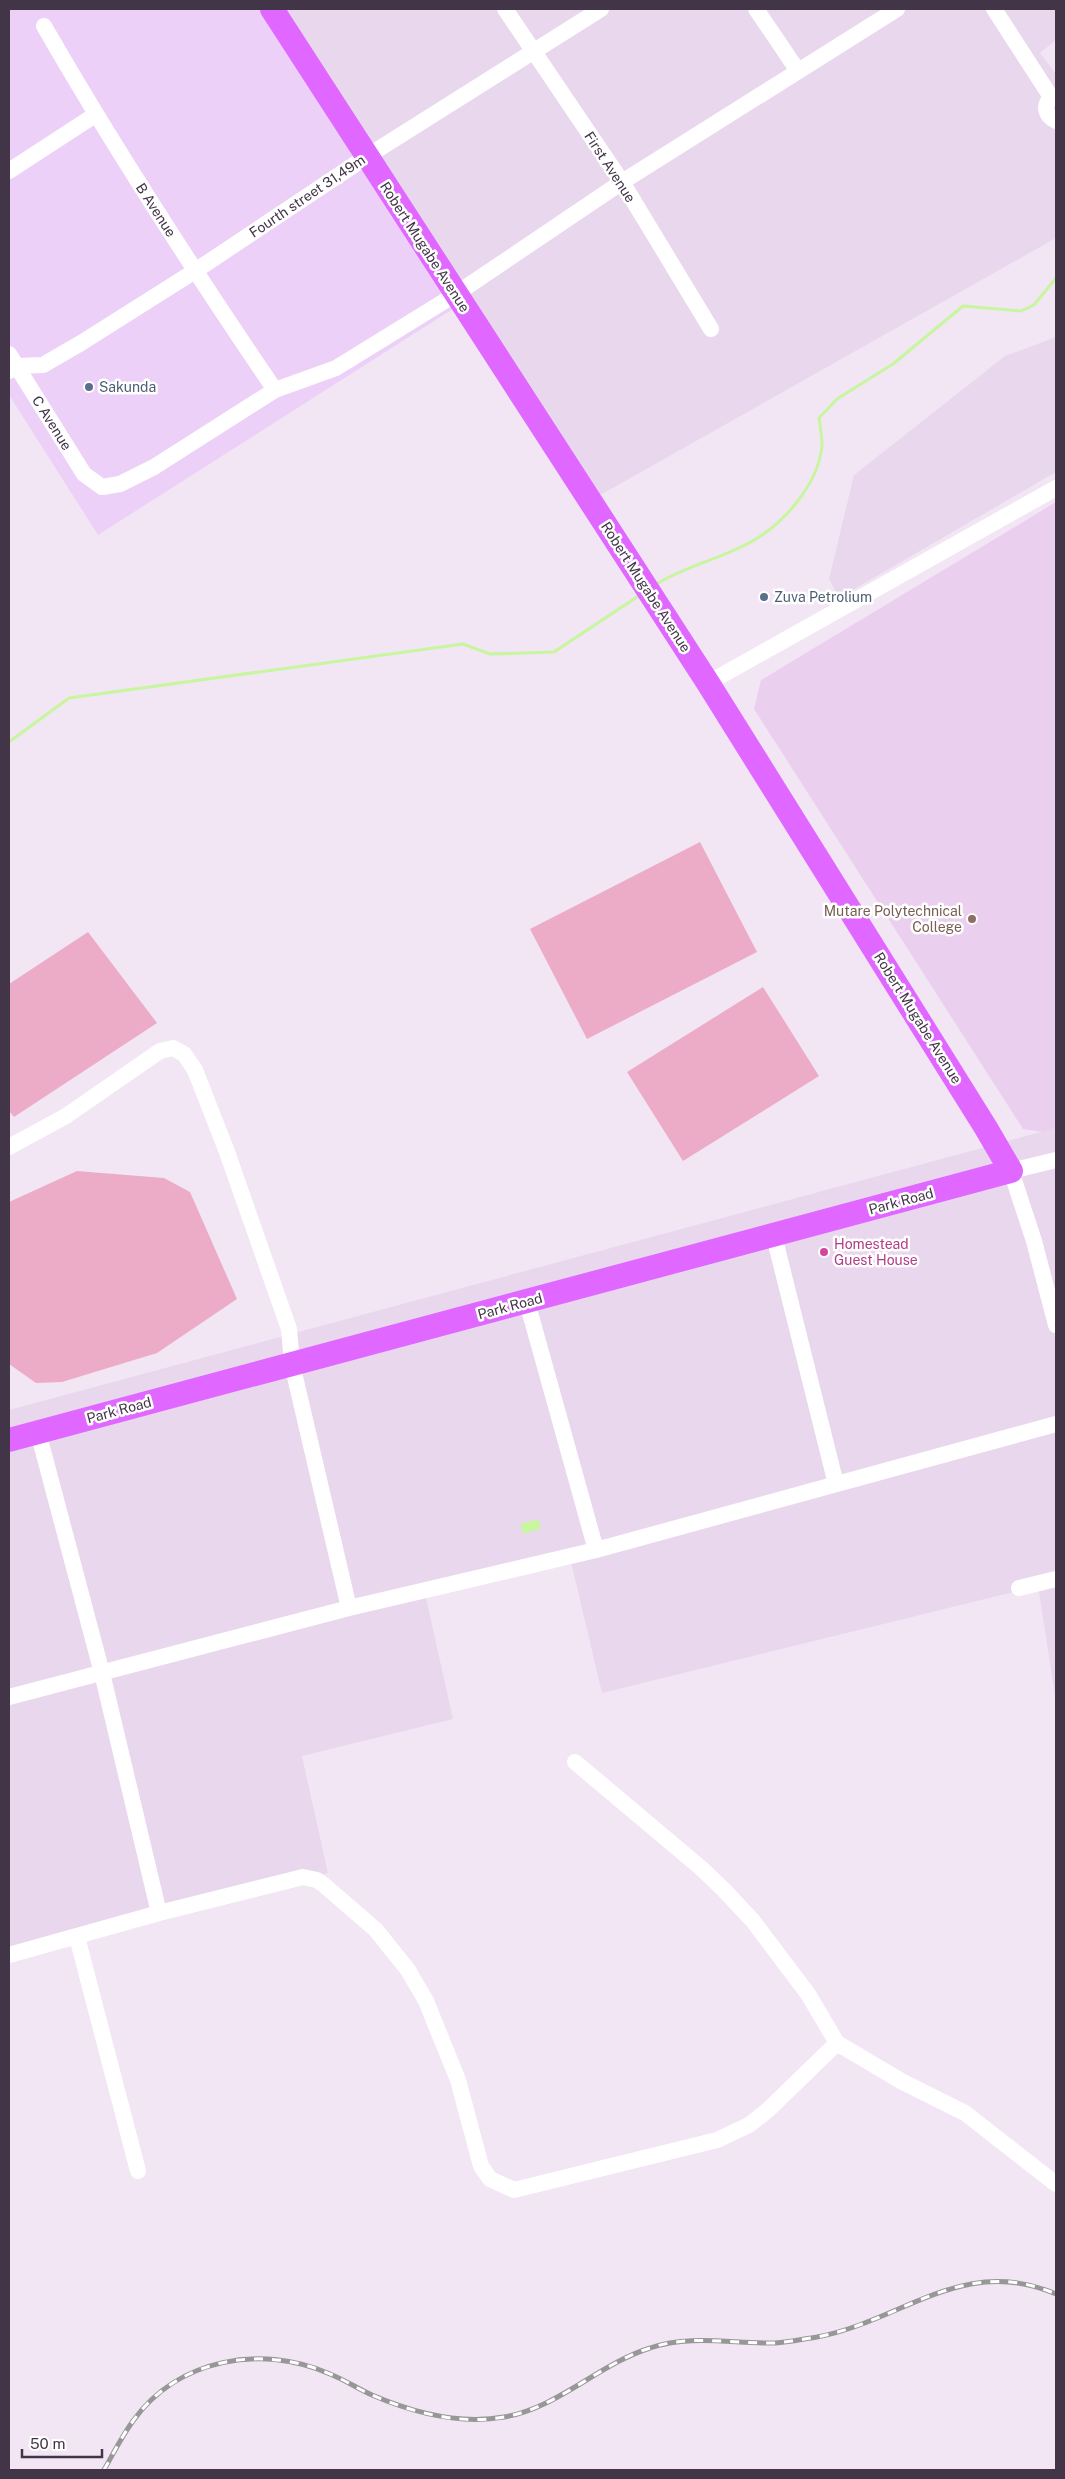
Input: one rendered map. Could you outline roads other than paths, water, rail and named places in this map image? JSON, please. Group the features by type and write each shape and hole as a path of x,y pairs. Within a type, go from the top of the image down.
{"highway":[{"name":"Robert Mugabe Avenue","path":"272,9 708,683 1011,1171"},
{"name":"Park Road","path":"9,1440 1011,1171"}],"street":[{"name":"First Avenue","path":"505,9 622,182 711,329"},
{"name":"Fourth street 31,49m","path":"11,364 43,365 50,362 195,271 366,157 601,9"},
{"path":"756,9 798,71"},
{"path":"274,390 336,368 456,294 622,182 897,9"},
{"path":"994,9 1053,95 1046,104 1046,111 1056,121"},
{"name":"B Avenue","path":"44,26 96,115 195,271 274,390"},
{"path":"9,171 96,115"},
{"name":"C Avenue","path":"11,364 84,474 102,487 120,484 154,467 274,390"},
{"path":"708,683 1056,488"},
{"path":"9,1147 66,1116 148,1057 166,1048 173,1048 184,1054 195,1070 227,1152 289,1329 292,1364 350,1608"},
{"path":"1056,1160 1011,1171 1034,1241 1056,1325"},
{"path":"774,1236 836,1484"},
{"path":"527,1302 596,1550"},
{"path":"9,1697 350,1608 596,1550 1056,1424"},
{"path":"38,1432 102,1673 158,1913"},
{"path":"1019,1588 1056,1579"},
{"path":"576,1762 701,1868 724,1890 753,1922 808,1994 837,2043 901,2081 964,2113 1056,2184"},
{"path":"9,1955 158,1913 303,1878 317,1880 376,1930 408,1970 426,2001 458,2080 481,2166 490,2179 514,2190 717,2140 749,2125 768,2110 837,2043"},
{"path":"77,1937 138,2171"}],"waterway":[{"path":"655,585 680,572 744,546 768,531 790,511 808,486 820,459 822,445 819,418 837,399 893,364 963,306 1021,311 1034,305 1056,278"},
{"path":"9,742 69,698 463,644 490,654 554,652 640,595"}],"railway":[{"path":"104,2470 133,2421 152,2400 173,2383 197,2371 223,2363 250,2359 277,2360 304,2365 330,2374 372,2395 420,2412 454,2418 487,2419 524,2412 542,2405 631,2355 665,2344 681,2341 775,2343 817,2337 848,2329 878,2318 934,2294 962,2286 992,2282 1023,2284 1056,2294"}],"place":[{"name":"Sakunda","path":"89,387"},
{"name":"Zuva Petrolium","path":"764,597"},
{"name":"Mutare Polytechnical College","path":"972,919"},
{"name":"Homestead Guest House","path":"824,1252"}]}
